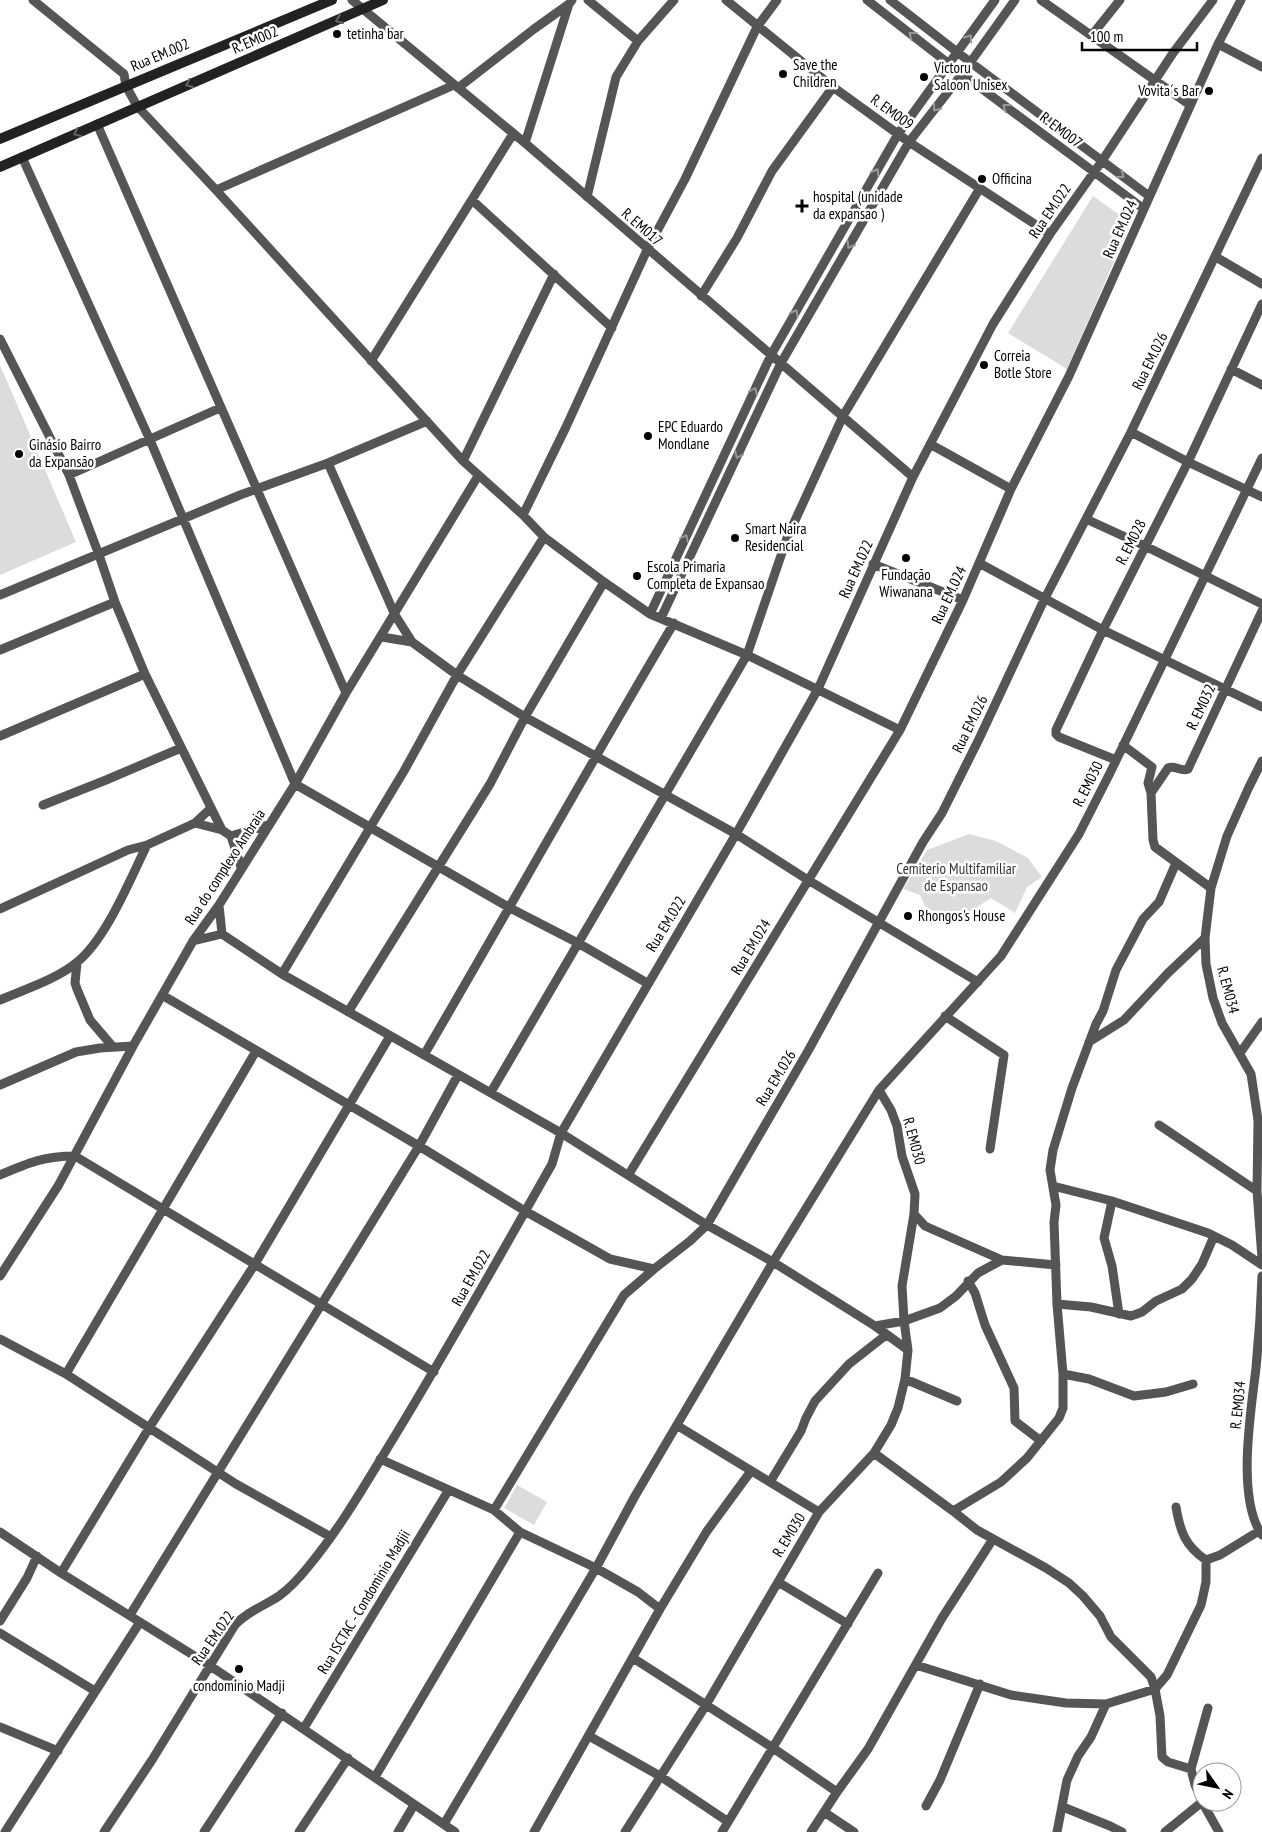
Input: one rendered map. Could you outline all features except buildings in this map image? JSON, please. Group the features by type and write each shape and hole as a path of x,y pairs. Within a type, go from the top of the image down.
{"street":[{"path":"33,0 124,74 126,86 137,106 463,461 523,515 544,537 650,614 747,655 900,730"},
{"name":"Rua EM.002","path":"0,139 332,0"},
{"name":"R. EM017","path":"352,0 588,197 647,250 913,476"},
{"name":"R. EM002","path":"137,106 383,0"},
{"path":"588,0 638,41"},
{"path":"588,197 616,77 638,41 674,0"},
{"name":"R. EM009","path":"726,0 833,87 909,142 1050,234"},
{"path":"523,515 647,250 685,179 757,27 776,0"},
{"name":"R. EM007","path":"867,0 962,74 1144,209"},
{"name":"R. EM007","path":"890,0 1149,196"},
{"path":"650,614 771,355 898,134 995,0"},
{"path":"661,618 781,363 909,142 962,74 1015,0"},
{"path":"1041,0 1190,105"},
{"path":"1092,35 1120,0"},
{"name":"Rua EM.022","path":"104,1832 152,1760 241,1618 279,1596 296,1582 330,1537 434,1372 552,1164 560,1133 736,834 818,689 913,476 993,324 1050,234 1102,161 1156,81 1173,52 1213,0"},
{"name":"Rua EM.024","path":"629,1174 900,730 963,600 1011,489 1069,376 1190,105 1241,0"},
{"path":"216,190 456,87 571,2"},
{"path":"525,144 571,2"},
{"path":"1218,44 1262,67"},
{"path":"701,296 737,238 772,171 833,87"},
{"path":"0,167 137,106"},
{"path":"97,124 346,693"},
{"path":"371,361 513,134"},
{"path":"22,157 150,440 295,784 510,908 578,943 647,983"},
{"name":"Rua EM.026","path":"494,1510 624,1295 707,1225 808,1051 923,842 942,813 1044,600 1131,432 1259,171 1262,158"},
{"path":"490,1092 747,655 787,538 843,416 980,188"},
{"path":"472,200 612,328"},
{"path":"1216,257 1262,284"},
{"path":"463,461 554,274"},
{"name":"R. EM028","path":"1116,760 1056,734 1056,730 1103,630 1188,462 1262,304"},
{"path":"0,339 69,475 99,554 114,602 145,674 222,830"},
{"path":"1231,369 1262,386"},
{"path":"69,475 220,408"},
{"path":"0,595 182,519 328,463 427,421"},
{"path":"1131,432 1188,462 1262,497"},
{"path":"930,444 1011,489"},
{"name":"R. EM030","path":"625,1832 706,1705 819,1512 874,1453 891,1425 898,1408 905,1379 908,1350 902,1286 914,1214 915,1194 902,1156 898,1126 879,1090 1001,956 1079,834 1262,458"},
{"path":"328,463 395,615 412,642 457,676 525,717 736,834 808,880 978,982"},
{"name":"Rua do complexo Ambraia","path":"0,1276 58,1186 133,1046 193,941 218,906 295,784 346,693 382,637 478,476"},
{"path":"1086,519 1262,604"},
{"path":"282,974 404,771 457,676 544,537"},
{"path":"873,564 963,600"},
{"path":"979,564 1103,630 1262,707"},
{"path":"348,1012 490,784 525,717 604,582"},
{"path":"0,650 114,602"},
{"name":"R. EM032","path":"1151,793 1168,768 1188,769 1262,611"},
{"path":"424,1055 674,623"},
{"path":"382,637 412,642"},
{"path":"0,736 145,674"},
{"path":"1123,745 1152,767 1148,783 1151,793 1155,847 1211,888"},
{"path":"42,805 181,748"},
{"name":"R. EM034","path":"1262,761 1227,836 1211,888 1205,938 1206,964 1213,998 1222,1023 1251,1074 1260,1120 1257,1191 1262,1259"},
{"path":"0,909 128,850 147,845 195,822 211,808"},
{"path":"195,822 222,830 231,836 241,868"},
{"path":"231,836 268,825"},
{"path":"0,1000 77,963 102,935 147,845"},
{"path":"953,1511 1002,1482 1027,1458 1060,1418 1063,1408 1054,1222 1056,1205 1050,1170 1053,1150 1072,1088 1096,1024 1103,1011 1116,970 1143,918 1159,902 1176,863"},
{"path":"218,906 222,934"},
{"path":"193,941 222,934 282,974 490,1092 629,1174 707,1225 773,1262 876,1326 908,1350"},
{"path":"1089,1042 1124,1020 1168,973 1205,938"},
{"path":"77,963 75,982 90,1020 113,1047"},
{"path":"162,995 419,1146 525,1211 610,1259 654,1269"},
{"path":"945,1016 1004,1055 990,1149"},
{"path":"1240,1053 1262,1022"},
{"path":"1096,1024 1106,1032"},
{"path":"61,1572 149,1428 255,1264 390,1036"},
{"path":"0,1085 76,1052 133,1046"},
{"path":"66,1374 256,1051"},
{"path":"130,1615 419,1146 458,1075"},
{"path":"444,1824 596,1568 635,1496 773,1262 879,1090"},
{"path":"1159,1125 1257,1191"},
{"path":"0,1175 33,1161 55,1156 75,1156 434,1372"},
{"path":"1054,1186 1112,1201 1214,1236 1232,1245 1262,1265"},
{"path":"1112,1201 1104,1238 1112,1266 1119,1314"},
{"path":"914,1214 925,1226 1002,1260 1056,1265"},
{"path":"1057,1304 1091,1307 1131,1316 1142,1312 1156,1301 1182,1289 1202,1264 1214,1236"},
{"path":"0,1261 12,1256"},
{"path":"876,1326 904,1321 940,1308 956,1296 968,1281 978,1273 1002,1260"},
{"name":"R. EM034","path":"1261,1533 1254,1517 1248,1487 1248,1445 1262,1276"},
{"path":"968,1281 975,1293 985,1325 1014,1388 1015,1421 1041,1441"},
{"path":"770,1482 801,1431 815,1401 849,1364 886,1335"},
{"path":"0,1339 66,1374 219,1473 330,1537"},
{"path":"1062,1374 1088,1379 1134,1396 1155,1394 1193,1384"},
{"path":"905,1379 957,1401"},
{"path":"678,1426 701,1442 819,1512"},
{"path":"874,1453 977,1530 1069,1582 1100,1616 1111,1637 1120,1648 1151,1678 1160,1716 1162,1757 1168,1762 1191,1769"},
{"path":"380,1459 494,1510 520,1532 596,1568 638,1592 660,1610"},
{"path":"534,1832 707,1531 751,1470"},
{"name":"Rua ISCTAC - Condominio Madjii","path":"304,1728 448,1491"},
{"path":"1176,1507 1179,1525 1189,1547 1206,1560"},
{"path":"0,1532 210,1665 455,1832"},
{"path":"375,1777 520,1532"},
{"path":"1206,1560 1220,1555 1261,1533"},
{"path":"811,1832 868,1749 942,1618 993,1539"},
{"path":"0,1621 27,1578 37,1556"},
{"path":"916,1665 1011,1695 1066,1703 1106,1704 1155,1689 1167,1675 1201,1605 1206,1582 1206,1560"},
{"path":"722,1832 878,1573"},
{"path":"778,1582 848,1624"},
{"path":"5,1832 140,1622"},
{"path":"0,1632 95,1691"},
{"path":"634,1658 837,1792"},
{"path":"926,1806 940,1780 980,1684"},
{"path":"1057,1832 1067,1780 1078,1756 1091,1737 1106,1704"},
{"path":"1192,1773 1191,1769 1208,1708"},
{"path":"204,1832 282,1713"},
{"path":"0,1727 58,1751"},
{"path":"589,1736 660,1776 727,1821"},
{"path":"300,1832 348,1758"},
{"path":"398,1832 414,1805"},
{"path":"1063,1807 1122,1832"},
{"path":"1166,1832 1192,1810"},
{"path":"824,1812 854,1832"},
{"path":"1208,1812 1219,1832"}],"green space":[{"path":"1093,196 1131,223 1067,369 1008,333"},
{"name":"Ginásio Bairro da Expansão","path":"0,365 76,542 0,575"},
{"name":"Cemiterio Multifamiliar de Espansao","path":"969,834 996,841 1028,858 1042,877 1027,887 1015,913 991,898 952,923 925,906 920,895 903,889 927,850"},
{"path":"517,1485 547,1502 534,1525 504,1508"}],"place":[{"name":"tetinha bar","path":"337,34"},
{"name":"Save the Children","path":"783,74"},
{"name":"Victoru Saloon Unisex","path":"924,77"},
{"name":"Vovita´s Bar","path":"1209,91"},
{"name":"Officina","path":"982,179"},
{"name":"hospital (unidade da expansao )","path":"802,206"},
{"name":"Correia Botle Store","path":"984,365"},
{"name":"EPC Eduardo Mondlane","path":"648,436"},
{"name":"Ginásio Bairro da Expansão","path":"19,454"},
{"name":"Smart Naira Residencial","path":"735,538"},
{"name":"Fundação Wiwanana","path":"906,558"},
{"name":"Escola Primaria Completa de Expansao","path":"637,576"},
{"name":"Rhongos's House","path":"908,916"},
{"name":"condominio Madji","path":"239,1669"}]}
